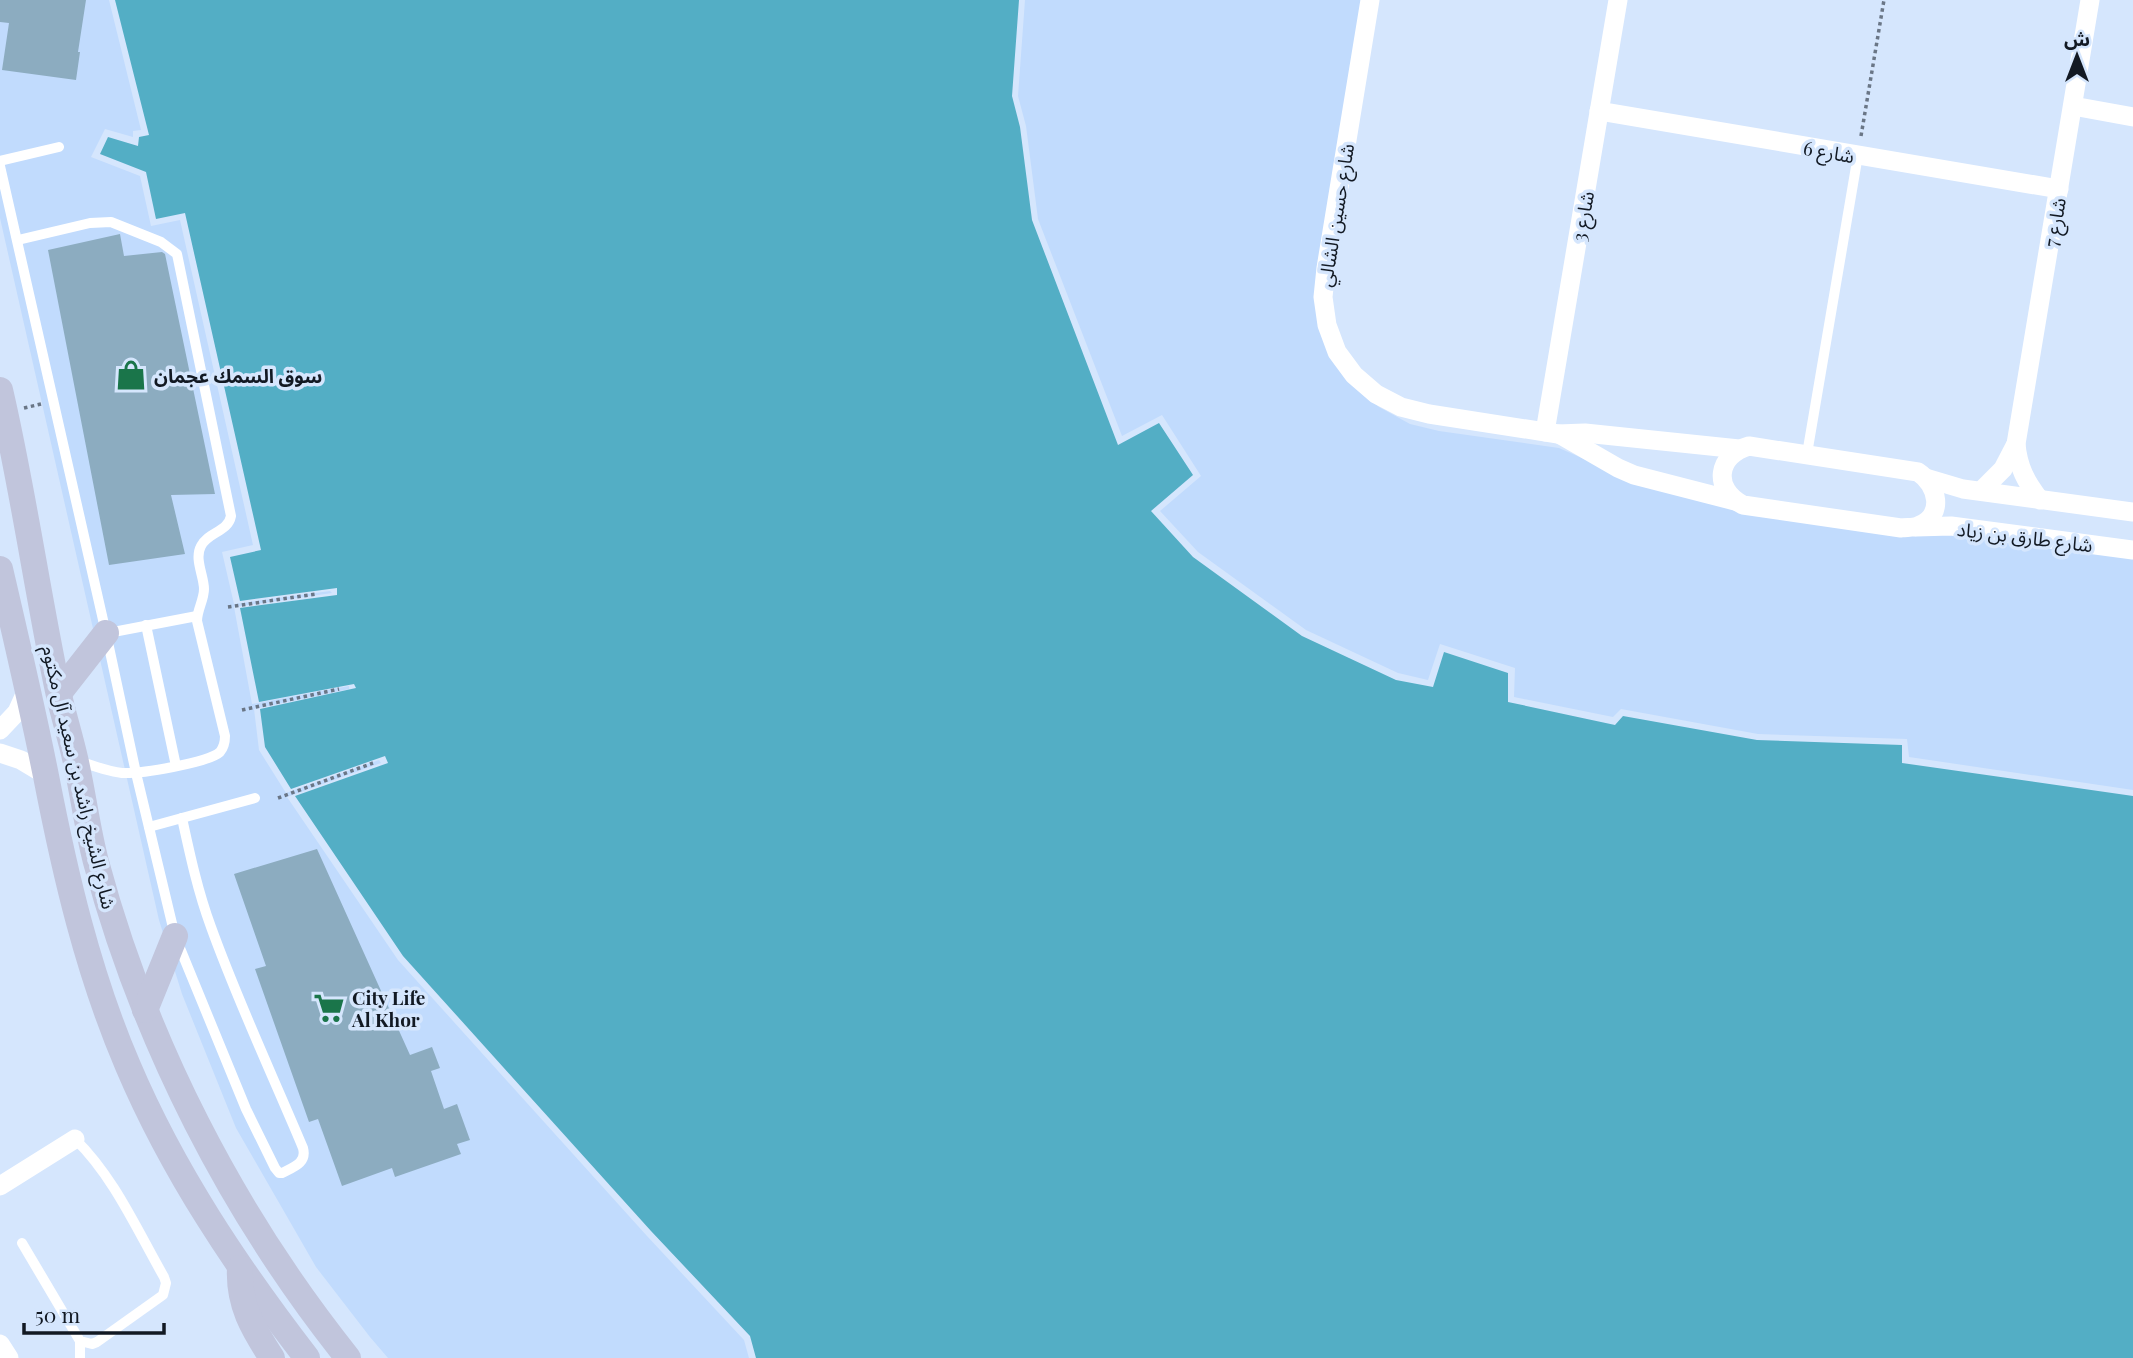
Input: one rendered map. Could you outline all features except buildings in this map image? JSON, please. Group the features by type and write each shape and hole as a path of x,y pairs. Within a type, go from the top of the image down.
{"main road":[{"name":"شارع الشيخ راشد بن سعيد آل مكتوم","path":"3,401 59,693 95,858 145,1010 187,1103 230,1182 288,1277 348,1358"},
{"name":"شارع الشيخ راشد بن سعيد آل مكتوم","path":"0,569 59,844 80,927 127,1064 165,1145 207,1218 307,1358"},
{"path":"59,693 106,633"},
{"path":"145,1010 175,936"},
{"path":"240,1266 243,1307 249,1322 272,1358"}],"street":[{"name":"شارع حسين الشالي","path":"1370,0 1323,297 1327,325 1337,352 1354,375 1376,394 1401,407 1429,414 1551,433 1585,433 1739,449 1749,446 1807,454"},
{"name":"شارع 3","path":"1551,433 1618,0"},
{"name":"شارع 7","path":"2040,500 2022,473 2017,444 2090,0"},
{"path":"2073,106 2133,117"},
{"name":"شارع 6","path":"1600,111 2059,190"},
{"name":"شارع حسين الشالي","path":"1551,433 1634,475 1735,501"},
{"name":"شارع 7","path":"1981,491 2003,469 2017,444"},
{"path":"1735,501 1727,494 1722,474 1730,455 1739,449"},
{"name":"شارع طارق بن زياد","path":"1807,454 1918,472 1944,484 1981,491 2133,512"},
{"path":"1916,527 1925,522 1935,505 1936,495 1926,478"},
{"name":"شارع طارق بن زياد","path":"1735,501 1752,506 1901,528 1969,528 2133,550"},
{"path":"0,730 17,712 27,690"},
{"path":"0,753 21,760 46,775"},
{"path":"0,1186 75,1139"},
{"path":"0,1344 9,1358"}],"lane":[{"path":"59,147 0,164 175,936 246,1109 275,1168 279,1173 285,1172 303,1161 303,1148 262,1058 210,925 193,869 182,818"},
{"path":"1807,454 1858,155"},
{"path":"18,240 90,223 111,222 161,242 177,254 232,516 229,524 205,540 200,549 204,592 197,616 225,742 220,752 176,766 136,773 111,771 75,759"},
{"path":"106,633 197,616"},
{"path":"146,625 176,766"},
{"path":"149,827 255,798"},
{"path":"75,1139 106,1176 166,1283 159,1300 92,1344 80,1341"},
{"path":"22,1243 80,1341 80,1358"}],"path":[{"path":"1858,155 1884,0"},
{"path":"3,401 54,401"},
{"path":"228,607 316,594"},
{"path":"242,710 339,689"},
{"path":"278,798 373,763"}],"shaded area":[{"path":"0,0 109,0 141,130 133,131 133,137 105,129 91,157 140,176 151,226 180,220 253,545 222,552 234,604 330,591 332,593 234,607 252,704 349,686 349,689 254,709 259,750 286,793 379,760 381,763 287,797 398,960 744,1340 749,1358 388,1358 316,1267 236,1128 182,994 159,920 0,218"},
{"path":"115,0 1019,0 1012,96 1020,127 1032,220 1118,445 1159,423 1193,475 1151,511 1193,557 1302,636 1396,680 1433,687 1444,652 1508,673 1508,702 1615,725 1623,716 1757,740 1902,745 1902,763 2133,796 2133,1358 756,1358 750,1336 651,1231 403,956 295,796 388,763 385,756 291,789 265,747 260,709 356,688 354,684 259,702 240,608 337,595 337,588 240,601 230,557 261,550 185,213 156,219 146,172 100,154 108,137 138,146 139,137 149,135"},
{"path":"1025,0 1363,0 1317,278 1355,387 1379,407 1410,424 1439,431 1559,448 1646,486 2133,558 2133,790 1909,757 1907,739 1758,734 1621,709 1613,717 1514,697 1515,668 1440,644 1428,680 1398,673 1306,630 1198,552 1160,511 1201,476 1162,415 1122,436 1038,219 1026,126 1018,96"}],"place":[{"name":"سوق السمك عجمان","path":"131,375"},
{"name":"City Life Al Khor","path":"329,1008"}]}
